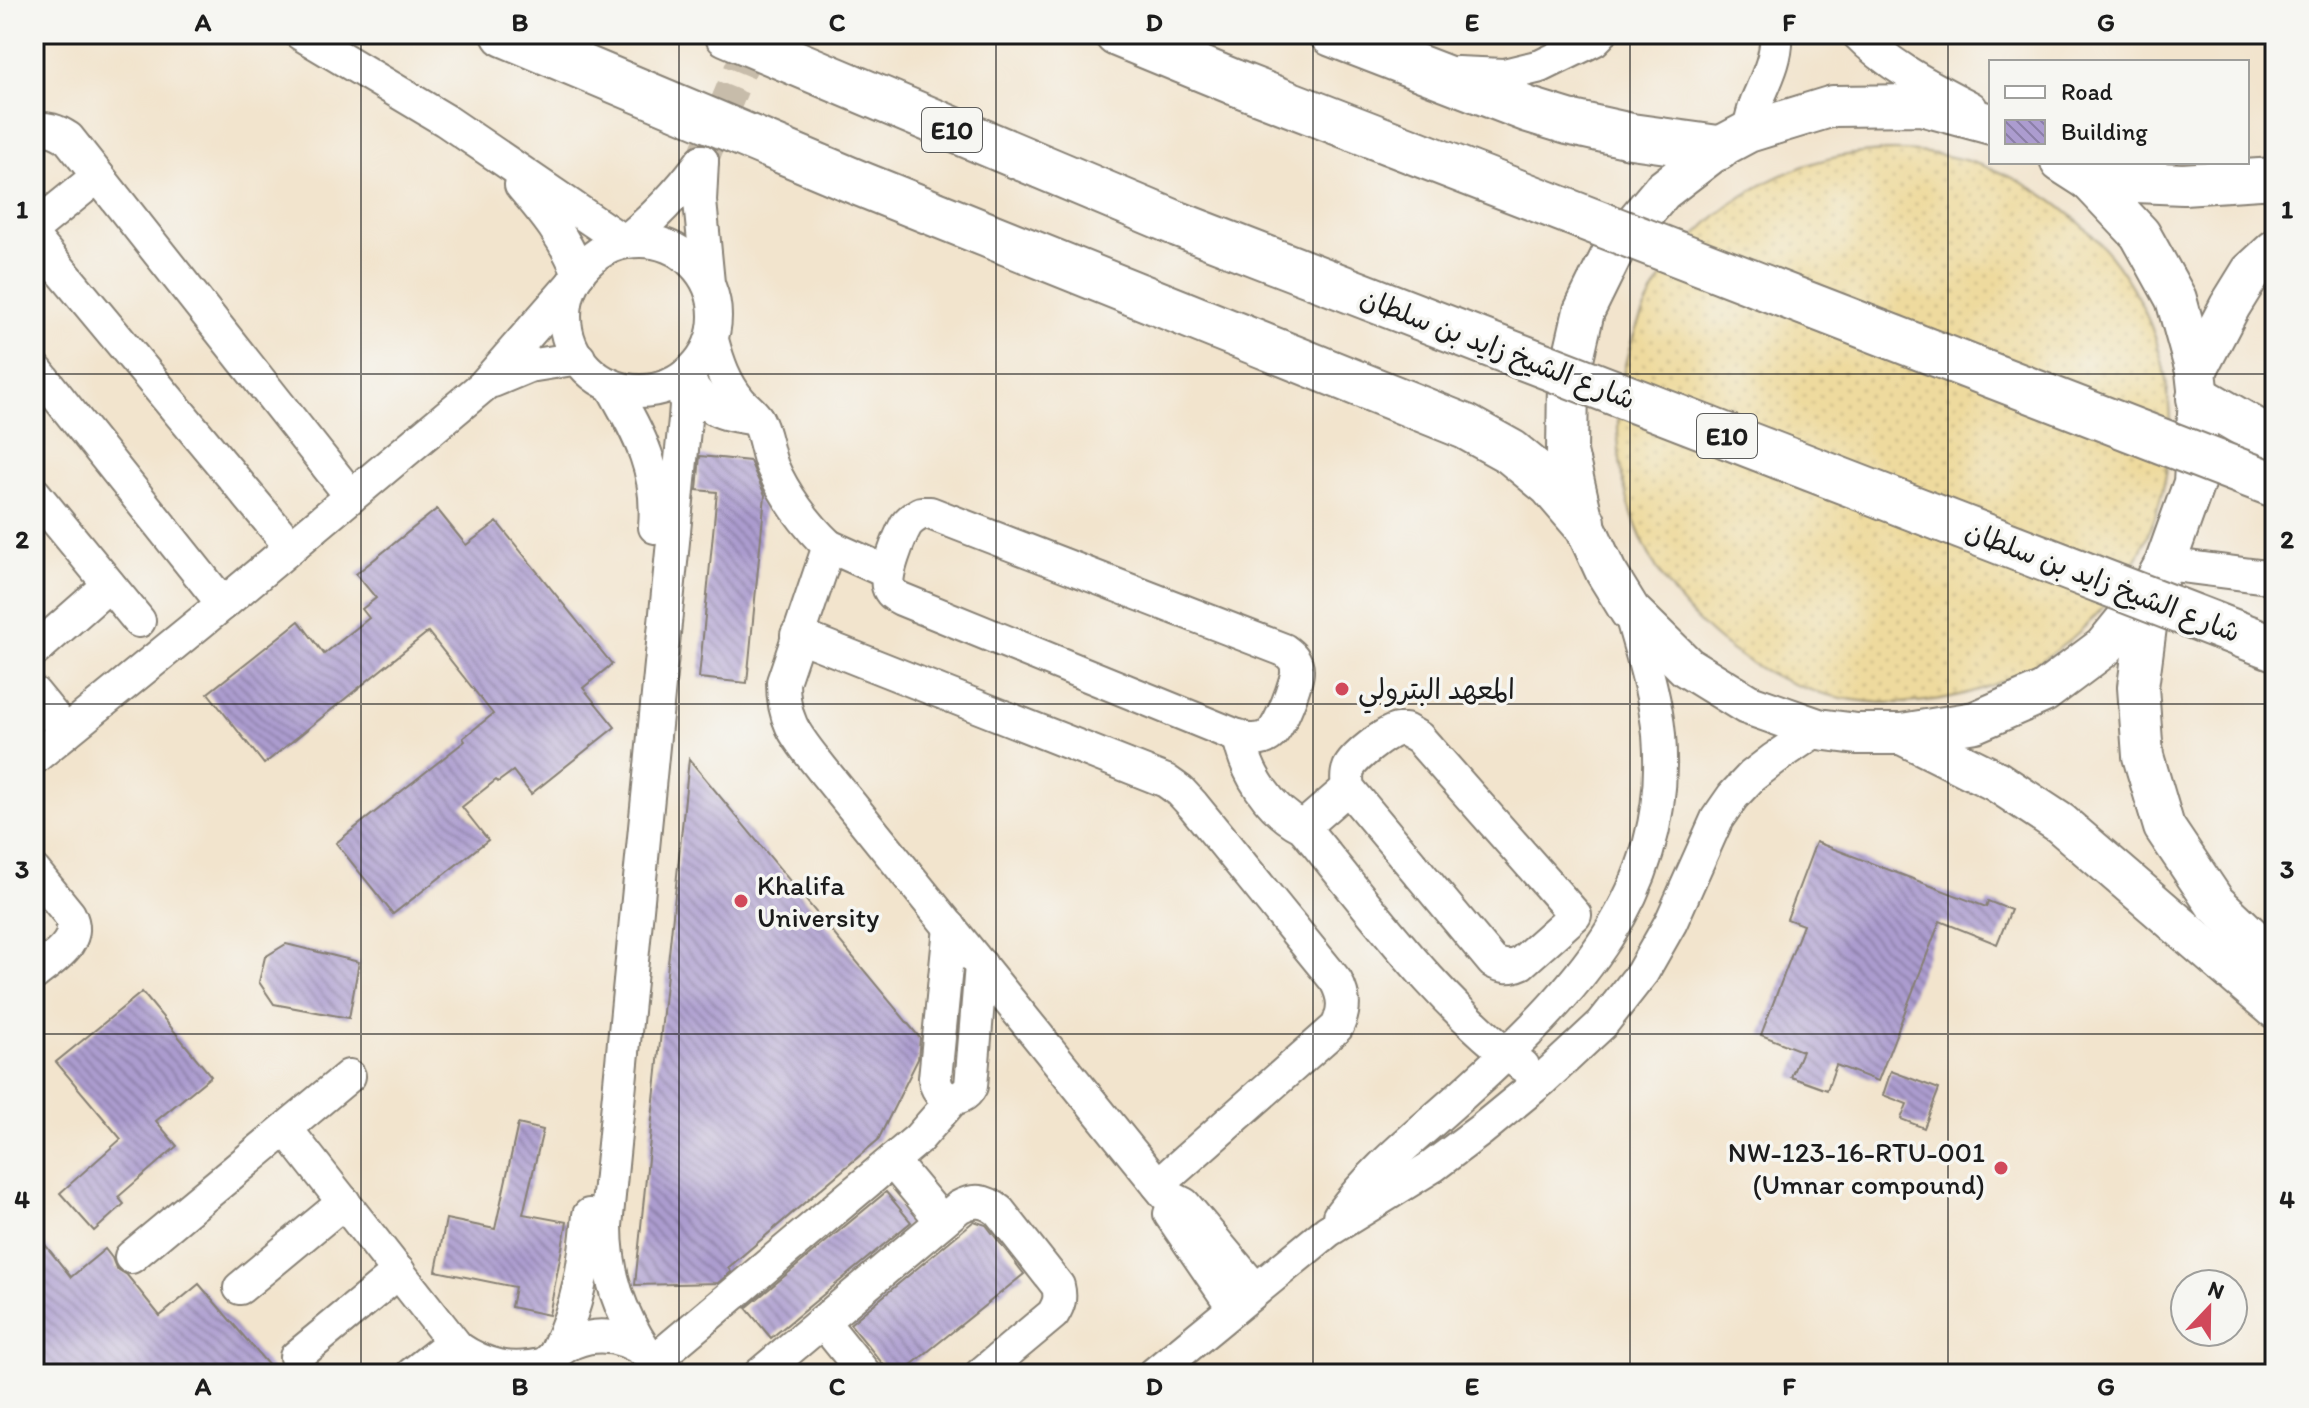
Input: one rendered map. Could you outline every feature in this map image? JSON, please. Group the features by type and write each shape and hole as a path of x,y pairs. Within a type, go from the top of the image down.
{"highway":[{"path":"504,34 861,184 1466,427 1511,452 1551,485 1583,522"},
{"name":"شارع الشيخ زايد بن سلطان","path":"727,34 1178,224 2275,648"},
{"path":"1117,34 1236,83 2275,485"},
{"path":"1352,42 1568,122 1631,136 1733,140"},
{"path":"2198,384 2275,442"}],"main road":[{"path":"1989,122 1921,105 1833,106 1733,140 1662,191 1616,246 1584,311 1568,380 1567,452 1583,522 1606,572 1630,611 1687,667 1747,704 1818,729 1857,734 1902,734 1975,722 2044,692 2104,647 2158,576"},
{"path":"2075,171 2183,184 2275,178"},
{"path":"2075,171 2140,234 2176,299 2198,384 2194,483 2158,576 2138,687 2143,756 2164,827 2215,903 2275,960"},
{"path":"2198,384 2230,306 2251,272 2275,250"},
{"path":"1902,734 1996,781 2060,823 2275,1008"}],"street":[{"path":"301,34 445,120 624,242 664,244 682,253 697,266 708,283"},
{"path":"1352,42 1450,72 1504,75 1541,66 1594,40 1600,34"},
{"path":"1733,140 1768,78 1777,43 1776,34"},
{"path":"1858,34 1907,73 1989,121"},
{"path":"34,129 57,131 68,138 351,496"},
{"path":"34,758 483,386 575,279 584,265 602,251 624,242 652,220 679,192 702,161 700,201 708,283 716,320 712,340 701,360 684,377 665,387 647,391 611,385 587,369 570,341 565,322 566,303 575,279 556,227 495,155"},
{"path":"34,228 98,176"},
{"path":"34,238 291,547"},
{"path":"712,340 718,363 729,385 757,419 772,466 815,534 829,546 887,572"},
{"path":"483,386 529,366 579,358"},
{"path":"34,367 223,604"},
{"path":"684,377 708,406 736,416 757,419"},
{"path":"655,1362 630,1328 618,1301 610,1277 606,1226 685,419 684,377"},
{"path":"547,1364 574,1312 588,1241 656,513 650,463 642,441 611,385"},
{"path":"34,493 139,621"},
{"path":"921,513 930,513 1270,644 1293,656 1298,667 1297,678 1277,727 1252,737 891,593 886,583 887,572 907,524 921,513"},
{"path":"829,546 783,682 783,702 788,721 798,738 1162,1190 1174,1222 1245,1299"},
{"path":"2158,576 2275,578"},
{"path":"34,651 109,585"},
{"path":"1328,1231 1385,1162 1507,1054 1588,967 1627,905 1651,837 1658,787 1659,735 1650,685 1630,611"},
{"path":"797,635 1166,781 1193,805 1336,981 1344,1004 1337,1027 1162,1190"},
{"path":"34,693 66,732"},
{"path":"1154,1374 1328,1231 1433,1166 1481,1130 1542,1080 1602,1024 1642,973 1671,922 1717,819 1733,796 1763,767 1818,729"},
{"path":"1575,915 1521,963 1511,967 1493,962 1348,788 1346,778 1355,759 1390,732 1405,730 1413,733 1575,915 1610,935"},
{"path":"1252,737 1246,762 1279,811 1303,827 1448,1002 1542,1080"},
{"path":"1303,827 1348,788"},
{"path":"34,871 69,914 74,932 65,949 34,974"},
{"path":"950,927 935,1086 939,1093 953,1099 968,1093 971,1086 981,965"},
{"path":"131,1257 349,1076"},
{"path":"655,1362 931,1127 953,1099"},
{"path":"286,1129 461,1355 509,1369 527,1368 547,1364 585,1338 601,1336 618,1338 655,1362"},
{"path":"892,1161 942,1221"},
{"path":"760,1374 942,1221 969,1202 980,1200 999,1211 1058,1286 1060,1296 1053,1314 992,1371"},
{"path":"240,1288 344,1202"},
{"path":"296,1357 399,1272"},
{"path":"823,1322 865,1374"},
{"path":"412,1374 461,1355"}],"sand":[{"path":"1894,151 1948,157 2000,172 2047,198 2089,232 2123,274 2149,321 2164,373 2170,427 2164,481 2149,533 2123,580 2089,622 2047,656 2000,682 1948,697 1894,703 1840,697 1788,682 1741,656 1699,622 1665,580 1639,533 1624,481 1618,427 1624,373 1639,321 1665,274 1699,232 1741,198 1788,172 1840,157"}],"building":[{"path":"700,456 750,461 765,495 747,683 699,678 717,492 697,490"},
{"path":"437,509 466,545 497,522 612,664 583,688 615,727 531,794 513,771 498,782 496,780 462,807 488,840 393,914 336,843 465,741 463,738 493,714 428,632 264,764 208,693 299,621 324,654 369,618 362,609 376,598 356,574"},
{"name":"Khalifa University","path":"689,759 920,1038 918,1059 878,1140 728,1268 731,1272 718,1283 635,1285"},
{"path":"1816,842 1986,907 1988,901 2011,910 1997,944 1940,921 1878,1081 1836,1065 1827,1090 1791,1077 1802,1051 1761,1035 1803,925 1787,919"},
{"path":"286,944 359,962 349,1018 274,1004 259,982 265,957"},
{"path":"142,992 211,1076 156,1121 177,1146 118,1197 124,1204 94,1231 60,1193 121,1139 56,1062"},
{"path":"1891,1071 1939,1089 1924,1128 1901,1119 1907,1104 1883,1095"},
{"path":"518,1124 543,1130 523,1214 567,1222 549,1315 511,1307 515,1287 436,1271 446,1219 495,1229"},
{"path":"886,1192 911,1222 771,1338 746,1308"},
{"path":"974,1221 986,1225 1024,1274 900,1374 891,1374 850,1324"},
{"path":"34,1231 71,1277 105,1249 116,1268 127,1275 160,1316 199,1284 276,1374 34,1374"}],"tunnel":[{"path":"702,161 755,34"}],"place":[{"name":"المعهد البترولي","path":"1342,689"},
{"name":"Khalifa University","path":"741,901"},
{"name":"NW-123-16-RTU-001 (Umnar compound)","path":"2001,1168"}]}
